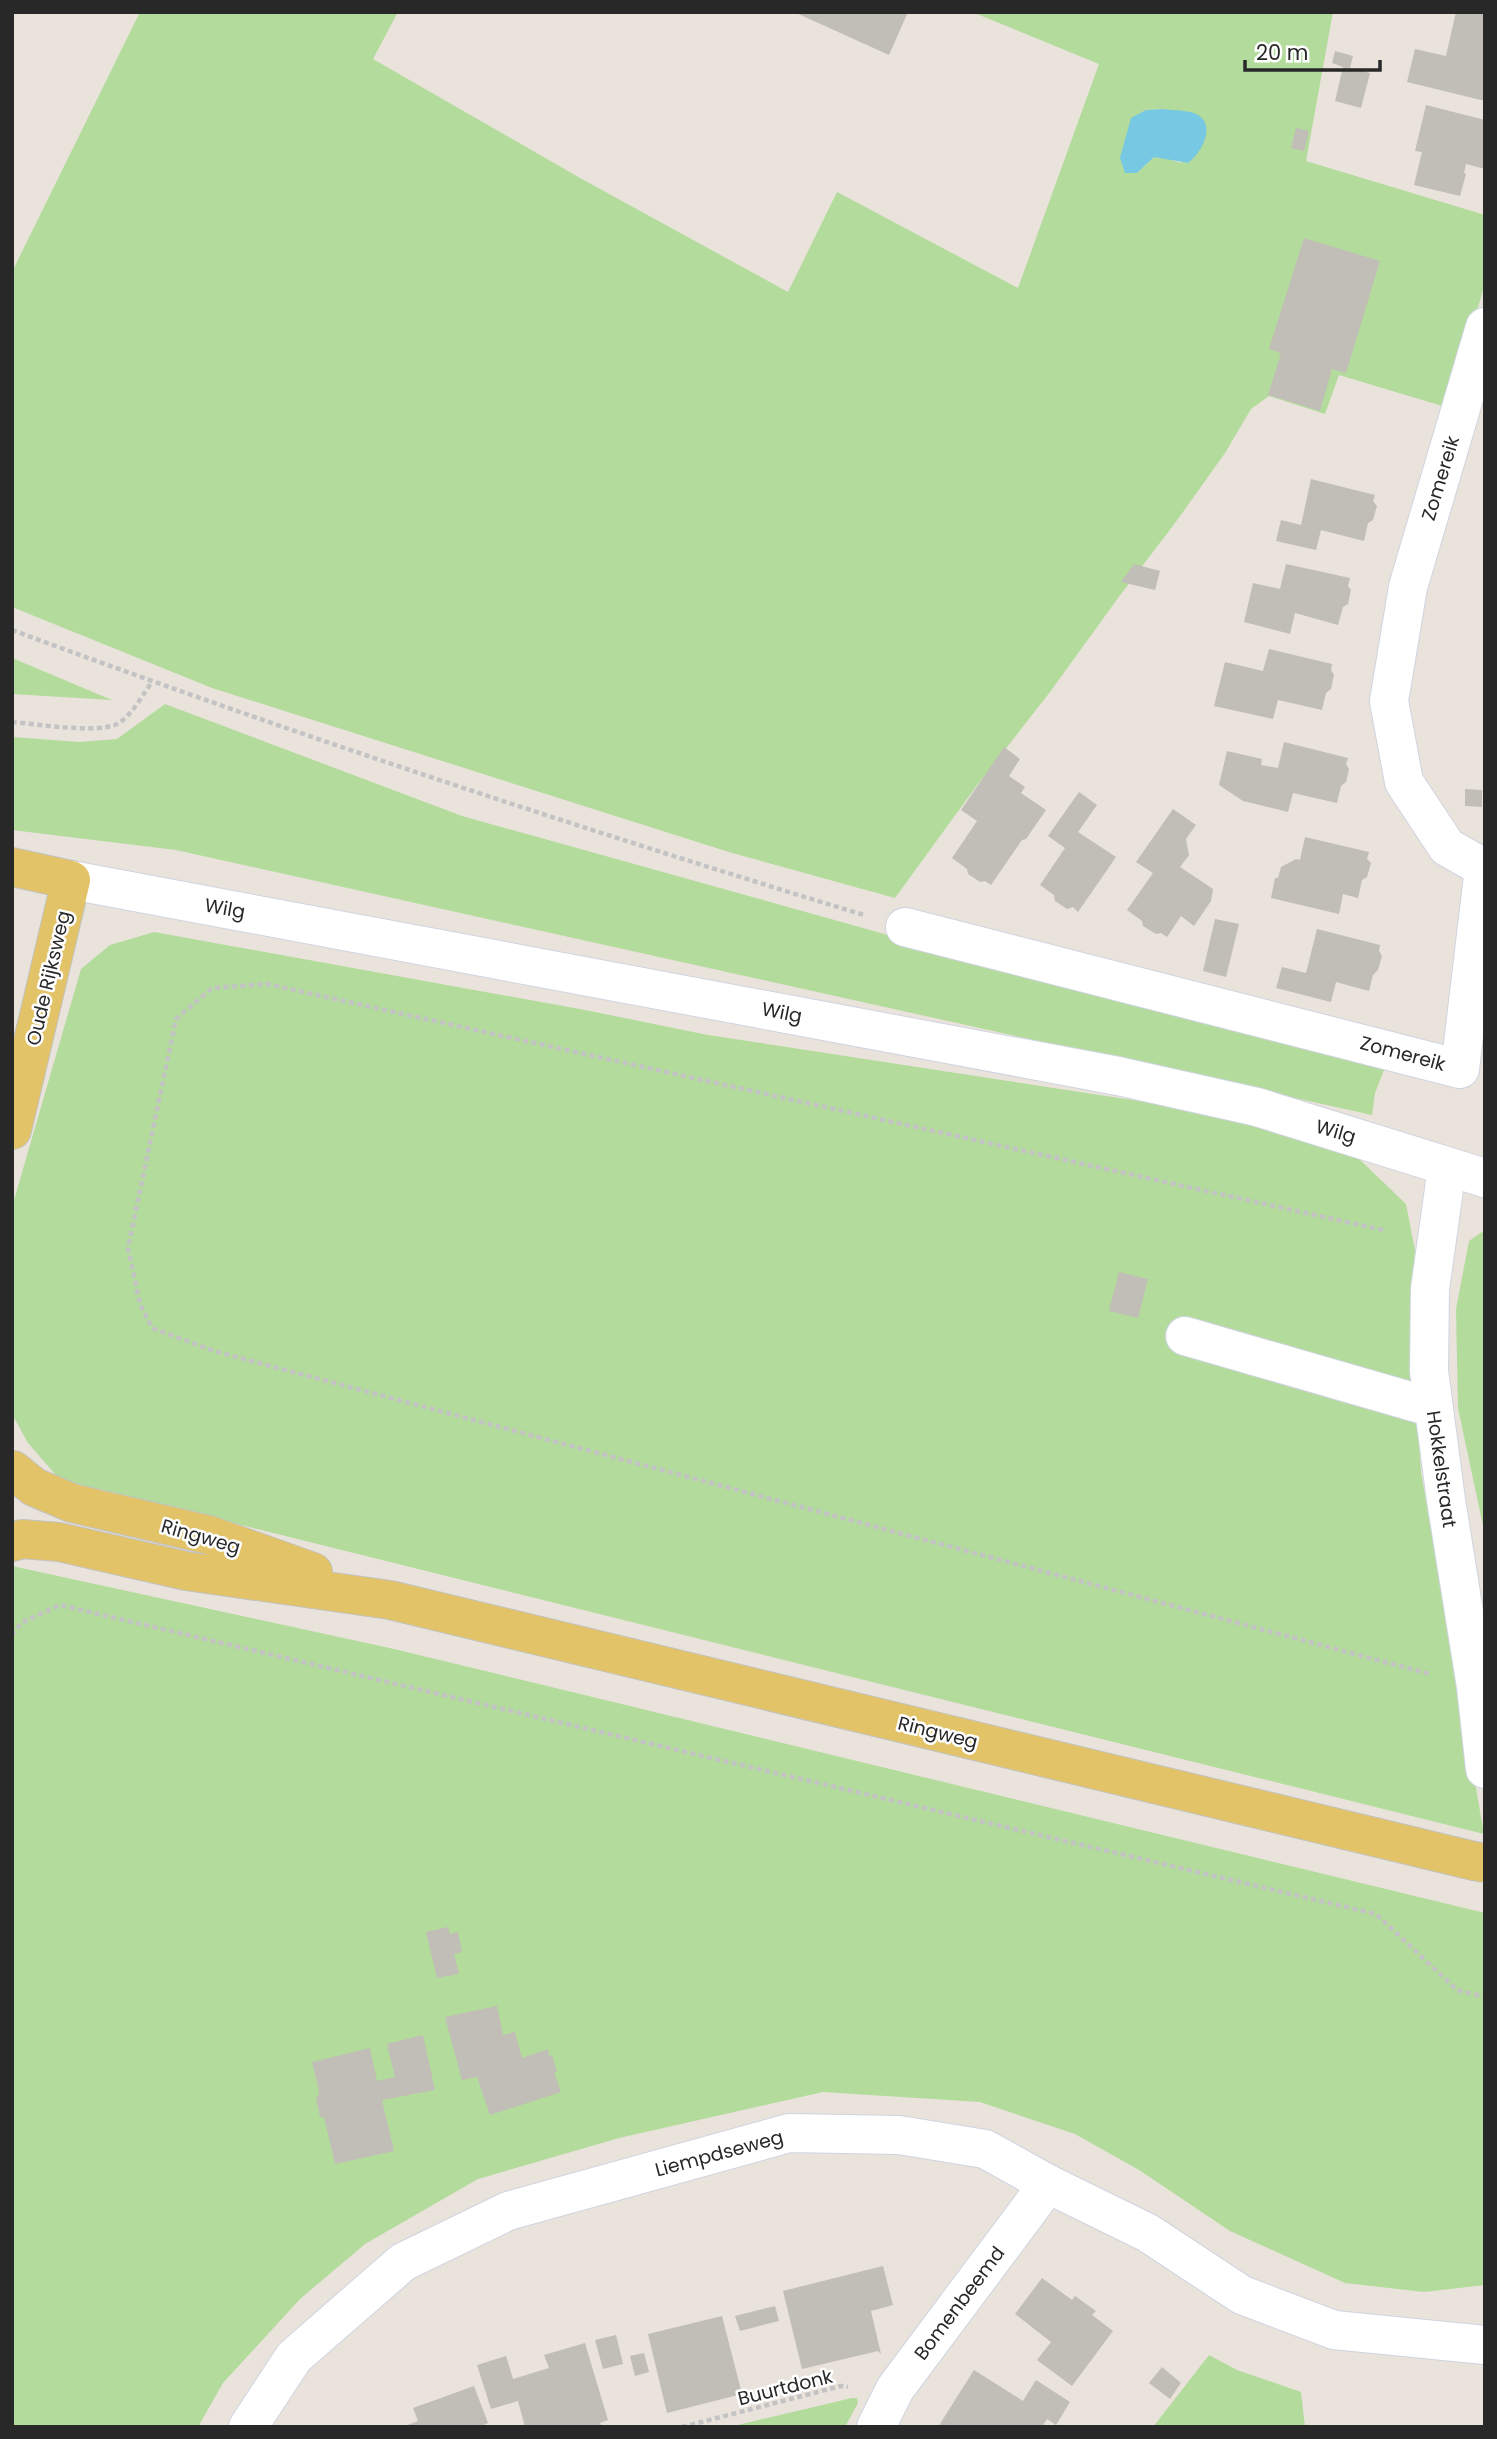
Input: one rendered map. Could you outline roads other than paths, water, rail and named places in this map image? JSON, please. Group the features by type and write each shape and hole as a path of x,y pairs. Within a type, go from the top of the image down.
{"main road":[{"path":"14,875 71,880"},
{"name":"Oude Rijksweg","path":"12,1130 71,880"},
{"path":"12,1510 15,1500 13,1469"},
{"name":"Ringweg","path":"13,1469 34,1487 72,1503 209,1535 390,1600"},
{"name":"Ringweg","path":"12,1542 22,1539 59,1542 186,1571 390,1600 1479,1862"}],"street":[{"name":"Zomereik","path":"905,927 1460,1069 1485,868 1447,847 1404,782 1389,701 1408,587 1485,327"},
{"name":"Wilg","path":"71,880 1118,1076 1257,1107 1485,1178"},
{"name":"Hokkelstraat","path":"1447,1168 1430,1289 1429,1371 1446,1500 1476,1686 1485,1769"},
{"path":"1185,1335 1434,1408"},
{"name":"Liempdseweg","path":"248,2427 294,2357 403,2262 508,2211 789,2133 898,2135 985,2149 1048,2184 1148,2233 1242,2295 1334,2330 1485,2345"},
{"name":"Bomenbeemd","path":"876,2427 895,2389 1048,2184"}],"water":[{"path":"1146,110 1189,112 1202,118 1206,136 1197,155 1188,163 1154,157 1137,173 1125,173 1120,158 1131,118"}]}
